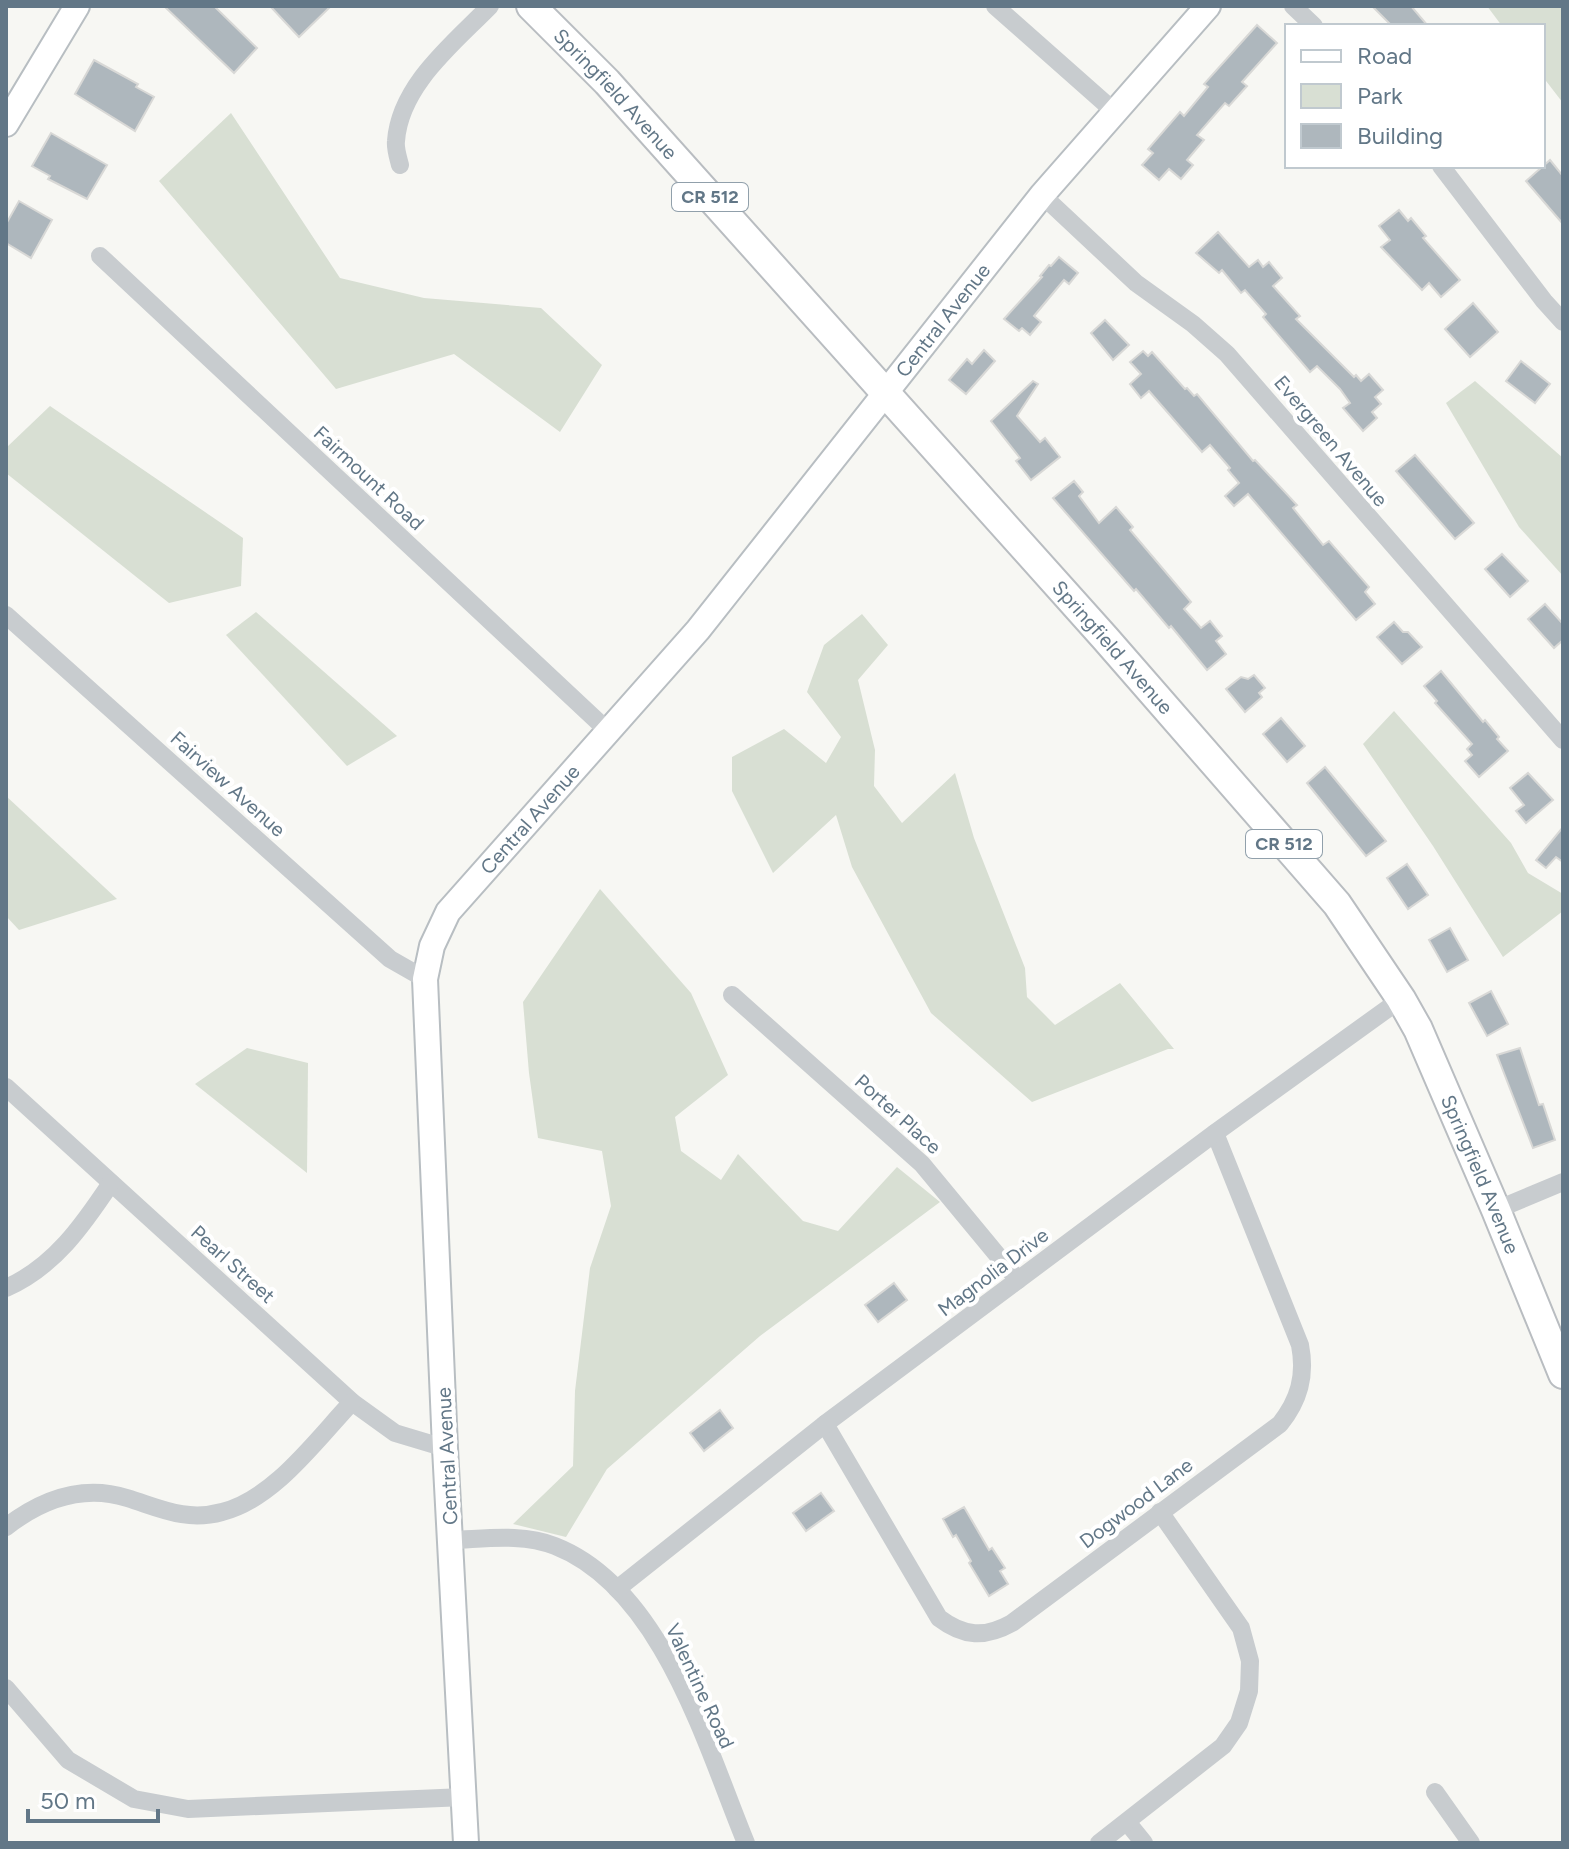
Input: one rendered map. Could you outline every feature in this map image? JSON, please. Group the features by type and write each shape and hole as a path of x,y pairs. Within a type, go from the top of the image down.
{"main road":[{"name":"Springfield Avenue","path":"531,6 618,94 1105,638 1337,904 1418,1029 1563,1374"}],"street":[{"path":"6,124 77,6"},
{"path":"400,165 395,142 412,93 429,70 490,6"},
{"path":"995,6 1116,113"},
{"name":"Central Avenue","path":"466,1843 425,979 432,946 448,912 708,618 1042,195 1208,6"},
{"path":"1293,6 1312,24"},
{"path":"1443,168 1563,322"},
{"name":"Evergreen Avenue","path":"1042,195 1136,283 1193,324 1227,354 1563,740"},
{"name":"Fairmount Road","path":"100,256 609,732"},
{"name":"Fairview Avenue","path":"6,615 390,959 425,979"},
{"name":"Porter Place","path":"732,995 922,1164 1018,1280"},
{"name":"Magnolia Drive","path":"617,1589 825,1424 1215,1133 1401,999"},
{"name":"Pearl Street","path":"6,1087 352,1402 395,1433 445,1448"},
{"name":"Dogwood Lane","path":"825,1424 939,1618 953,1629 969,1634 986,1634 1012,1623 1280,1424 1290,1411 1302,1379 1300,1345 1215,1133"},
{"path":"1496,1210 1563,1182"},
{"path":"6,1288 31,1274 64,1247 111,1183"},
{"path":"6,1527 37,1505 79,1494 111,1494 171,1514 223,1512 270,1488 352,1402"},
{"path":"1099,1843 1223,1746 1239,1723 1249,1691 1250,1661 1241,1628 1160,1512"},
{"name":"Valentine Road","path":"451,1540 505,1538 553,1545 585,1563 617,1589 640,1615 669,1660 746,1843"},
{"path":"6,1688 68,1760 134,1799 188,1809 464,1797"},
{"path":"1435,1792 1471,1843"},
{"path":"1127,1822 1144,1843"}],"green space":[{"path":"1487,6 1563,6 1563,103 1545,80 1545,24 1500,24"},
{"path":"231,113 340,278 424,298 541,308 602,365 560,432 454,354 336,389 159,181"},
{"path":"1475,381 1563,458 1563,576 1519,527 1446,403"},
{"path":"50,406 243,538 241,586 169,603 6,473 6,448"},
{"path":"256,612 397,736 347,766 226,635"},
{"path":"862,614 888,645 858,680 875,750 874,786 902,823 955,773 974,838 1025,968 1027,997 1055,1025 1120,983 1174,1049 1032,1102 931,1013 852,867 836,815 773,873 732,791 732,757 784,729 826,763 841,737 807,692 824,645"},
{"path":"1394,711 1511,843 1528,873 1563,894 1563,911 1503,957 1433,846 1363,744"},
{"path":"6,796 117,899 19,930 6,916"},
{"path":"600,889 691,993 728,1075 675,1117 681,1151 721,1180 738,1154 803,1221 838,1231 897,1167 940,1202 760,1336 607,1469 566,1537 513,1524 573,1466 575,1391 590,1268 611,1206 602,1151 538,1138 523,1002"},
{"path":"247,1048 308,1063 307,1173 195,1084"}],"building":[{"path":"164,6 214,6 257,48 234,73"},
{"path":"270,6 331,6 299,37"},
{"path":"1372,6 1411,6 1426,24 1390,24"},
{"path":"1257,25 1277,43 1242,82 1247,86 1229,106 1225,103 1197,135 1204,140 1187,160 1193,165 1181,179 1169,169 1159,180 1142,165 1153,153 1148,149 1180,112 1184,116 1208,87 1204,84"},
{"path":"94,60 138,84 136,87 154,97 135,131 75,94"},
{"path":"51,133 107,165 87,199 48,179 50,176 32,166"},
{"path":"1550,160 1563,176 1563,224 1526,181 1545,168"},
{"path":"19,201 52,220 31,258 6,243 6,224"},
{"path":"1399,210 1408,221 1411,218 1426,236 1423,238 1460,280 1441,297 1429,283 1422,290 1381,247 1390,240 1379,226"},
{"path":"1218,232 1249,267 1258,260 1263,267 1269,262 1282,278 1273,286 1300,316 1296,319 1354,377 1356,375 1361,381 1369,374 1383,390 1375,397 1381,404 1372,412 1377,418 1363,431 1343,408 1350,403 1340,389 1317,366 1310,372 1263,317 1266,314 1245,290 1241,293 1222,270 1219,273 1196,253"},
{"path":"1059,257 1078,273 1069,284 1064,280 1034,316 1041,322 1030,335 1022,328 1019,331 1004,319"},
{"path":"1473,303 1498,332 1470,357 1445,329"},
{"path":"1105,320 1129,345 1113,360 1091,333"},
{"path":"984,350 995,361 966,394 949,380 967,359 972,364"},
{"path":"1143,351 1148,356 1152,352 1185,389 1194,396 1197,394 1253,461 1297,505 1293,508 1323,545 1329,541 1369,587 1365,592 1375,604 1356,620 1248,494 1234,506 1225,496 1239,483 1228,470 1230,468 1210,445 1202,452 1149,391 1141,398 1130,384 1141,374 1130,362"},
{"path":"1521,361 1550,384 1535,403 1506,381"},
{"path":"1033,381 1038,384 1017,416 1040,442 1045,438 1060,457 1031,480 1016,461 1020,458 991,421"},
{"path":"1415,455 1474,523 1455,539 1396,471"},
{"path":"1074,481 1083,492 1079,496 1099,523 1116,507 1133,527 1130,530 1191,602 1184,609 1201,628 1210,621 1222,636 1216,641 1226,654 1207,670 1171,626 1169,628 1136,589 1134,591 1053,498"},
{"path":"1502,554 1528,581 1510,597 1485,569"},
{"path":"1545,604 1563,624 1563,640 1554,648 1528,619"},
{"path":"1394,622 1422,647 1402,664 1377,637"},
{"path":"1441,671 1508,751 1479,777 1465,761 1472,755 1467,749 1472,744 1424,686"},
{"path":"1254,675 1265,688 1259,693 1262,697 1245,712 1226,689 1241,677 1248,679"},
{"path":"1281,718 1305,746 1287,762 1263,734"},
{"path":"1325,767 1386,841 1366,856 1307,783"},
{"path":"1528,773 1553,800 1526,823 1516,811 1524,805 1510,788"},
{"path":"1563,827 1563,862 1556,857 1546,868 1536,860"},
{"path":"1407,864 1428,895 1408,909 1387,878"},
{"path":"1450,928 1468,960 1447,972 1429,940"},
{"path":"1491,991 1508,1024 1487,1036 1469,1003"},
{"path":"1520,1048 1539,1105 1543,1104 1555,1140 1533,1148 1497,1055"},
{"path":"894,1283 907,1300 878,1322 865,1305"},
{"path":"720,1410 733,1428 704,1451 690,1433"},
{"path":"821,1493 834,1511 806,1531 793,1513"},
{"path":"964,1507 989,1550 992,1548 1005,1568 1000,1571 1008,1584 989,1596 956,1535 953,1537 943,1519"}]}
